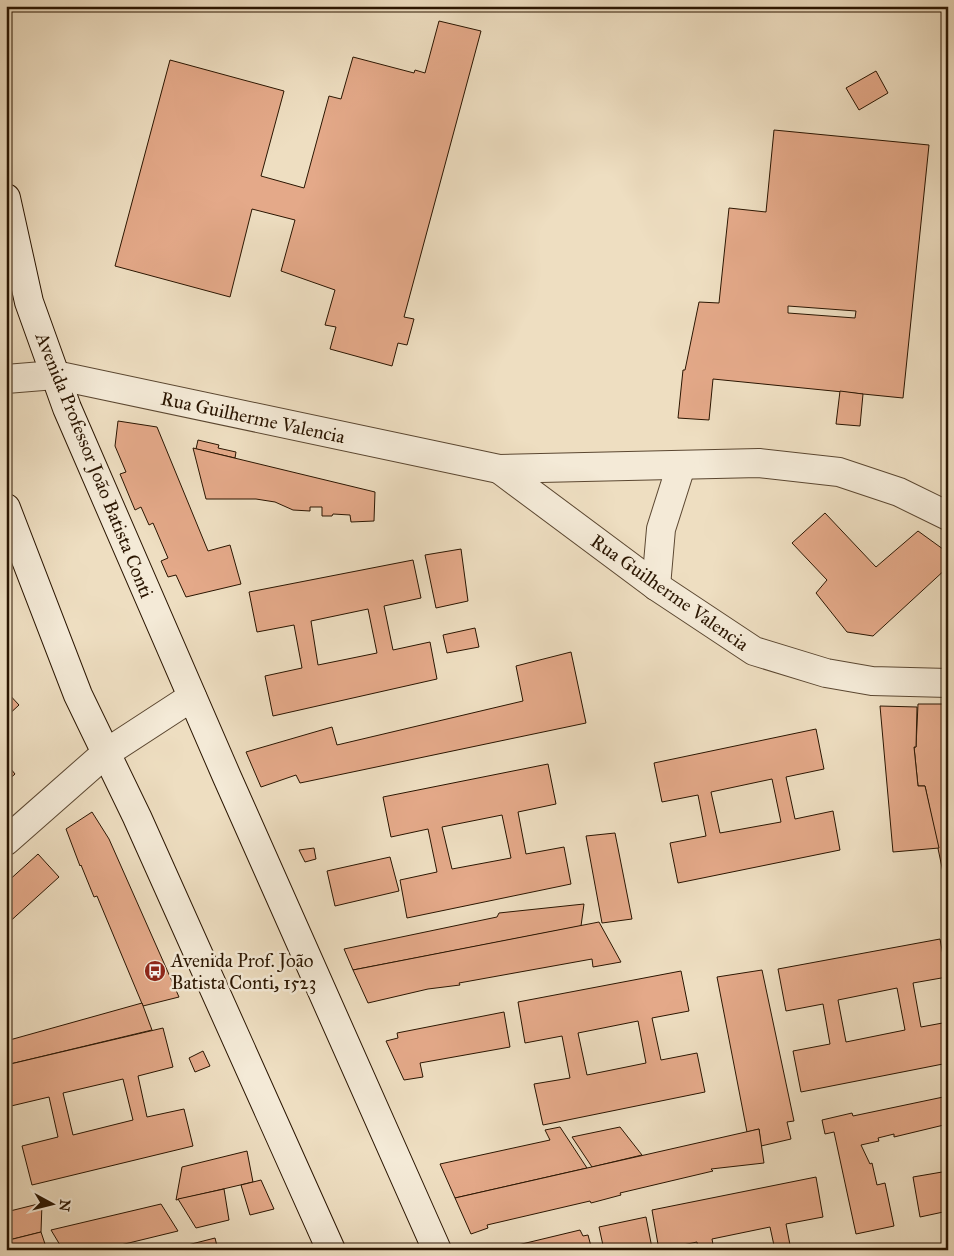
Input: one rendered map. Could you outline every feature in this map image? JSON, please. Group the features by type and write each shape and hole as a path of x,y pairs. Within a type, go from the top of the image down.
{"main road":[{"name":"Avenida Professor João Batista Conti","path":"6,198 29,302 55,375 90,463 437,1250"},
{"name":"Rua Guilherme Valencia","path":"6,379 55,375 499,469 759,463 838,472 899,492 948,516"},
{"path":"656,586 661,529 681,466"},
{"name":"Rua Guilherme Valencia","path":"499,469 656,586 754,651 826,673 872,680 948,683"},
{"path":"6,508 78,695 331,1250"},
{"path":"6,841 106,753 192,697"}],"building":[{"path":"439,21 481,31 404,317 414,319 407,345 398,343 392,366 330,349 336,327 325,325 335,290 281,271 295,220 252,209 230,297 115,266 170,60 284,91 261,176 304,188 329,96 341,99 353,57 414,73 415,70 425,73"},
{"path":"876,71 888,93 859,110 846,88"},
{"path":"774,130 929,145 903,398 713,379 709,420 678,418 683,370 685,370 699,302 719,303 729,208 766,212","holes":["788,306 856,311 855,318 788,313"]},
{"path":"840,391 863,394 860,426 836,424"},
{"path":"118,421 157,427 208,551 230,545 241,584 186,597 176,575 168,577 161,561 168,558 153,523 149,525 141,507 135,510 120,474 126,472 115,446"},
{"path":"198,440 219,445 218,448 236,452 235,458 196,449"},
{"path":"193,448 375,492 374,521 351,522 350,515 333,514 332,516 322,516 322,507 310,507 310,511 293,510 275,502 256,499 206,499"},
{"path":"825,513 876,567 918,531 947,552 948,567 873,636 847,632 816,593 827,580 792,543"},
{"path":"461,549 468,601 436,608 425,555"},
{"path":"413,560 421,598 384,606 393,650 430,642 437,679 273,716 265,676 302,668 294,625 257,632 249,592","holes":["368,609 377,653 318,665 311,621"]},
{"path":"475,628 479,647 447,653 443,635"},
{"path":"571,652 586,723 300,783 296,775 261,787 246,752 332,727 337,745 523,701 516,666"},
{"path":"6,691 19,705 6,717"},
{"path":"918,704 947,704 948,882 945,882 925,786 918,786 914,747 916,747"},
{"path":"880,706 917,707 916,747 914,747 918,786 925,786 939,848 893,852"},
{"path":"816,729 824,769 786,777 795,819 833,811 840,850 678,883 670,843 706,836 698,795 662,802 654,763","holes":["772,779 781,822 720,833 711,792"]},
{"path":"6,763 15,774 6,782"},
{"path":"548,764 556,804 518,812 526,854 564,847 571,884 407,918 400,880 437,872 428,829 391,837 383,797","holes":["502,815 511,858 452,869 442,827"]},
{"path":"92,812 109,839 179,997 143,1006 97,896 94,897 80,866 66,829"},
{"path":"615,833 632,919 602,923 586,836"},
{"path":"314,848 316,859 305,862 299,850"},
{"path":"38,854 59,877 6,925 6,883"},
{"path":"390,857 399,891 335,906 327,871"},
{"path":"584,904 581,926 353,970 344,949 497,917 499,913"},
{"path":"599,922 621,962 593,967 592,959 459,983 460,985 428,989 368,1003 353,970"},
{"path":"940,939 947,977 913,983 921,1027 948,1022 948,1063 801,1092 793,1051 830,1044 823,1004 786,1011 778,969","holes":["897,988 905,1030 846,1042 838,1000"]},
{"path":"762,970 794,1121 787,1122 791,1139 761,1146 759,1129 747,1132 717,977"},
{"path":"681,971 689,1011 652,1018 661,1060 697,1053 705,1092 543,1125 534,1084 570,1078 562,1036 525,1043 518,1002","holes":["638,1021 646,1063 587,1075 578,1033"]},
{"path":"142,1003 152,1030 6,1065 6,1041"},
{"path":"504,1012 510,1047 420,1063 423,1077 404,1080 386,1041 398,1038 397,1033"},
{"path":"163,1028 173,1067 138,1076 147,1117 184,1109 193,1146 32,1185 22,1146 58,1137 49,1097 11,1106 6,1086 6,1065","holes":["123,1079 133,1120 73,1135 63,1093"]},
{"path":"203,1051 210,1066 195,1072 189,1058"},
{"path":"948,1096 948,1124 894,1137 894,1134 878,1138 879,1141 861,1145 870,1164 872,1163 877,1185 885,1183 894,1226 856,1234 834,1132 825,1134 822,1120 852,1113 853,1116"},
{"path":"560,1127 587,1168 455,1198 440,1164 550,1140 545,1130"},
{"path":"620,1127 642,1155 592,1167 572,1137"},
{"path":"759,1129 764,1163 711,1169 713,1171 620,1193 621,1195 591,1203 590,1201 487,1225 488,1228 471,1234 455,1198"},
{"path":"247,1151 253,1182 176,1200 182,1167"},
{"path":"948,1171 948,1211 920,1217 913,1177"},
{"path":"816,1177 823,1217 786,1224 791,1250 775,1250 770,1227 712,1239 714,1250 698,1250 697,1242 659,1250 652,1210"},
{"path":"261,1180 274,1209 250,1215 241,1185"},
{"path":"224,1189 229,1220 196,1228 178,1199"},
{"path":"42,1203 41,1232 9,1240 6,1212"},
{"path":"161,1204 178,1231 100,1250 63,1250 51,1230"},
{"path":"646,1217 652,1248 604,1250 599,1227"},
{"path":"580,1230 583,1236 588,1235 592,1250 497,1250"},
{"path":"41,1232 47,1250 11,1250 9,1240"},
{"path":"215,1238 218,1250 168,1250"}],"place":[{"name":"Avenida Prof. João Batista Conti, 1523","path":"155,971"}]}
